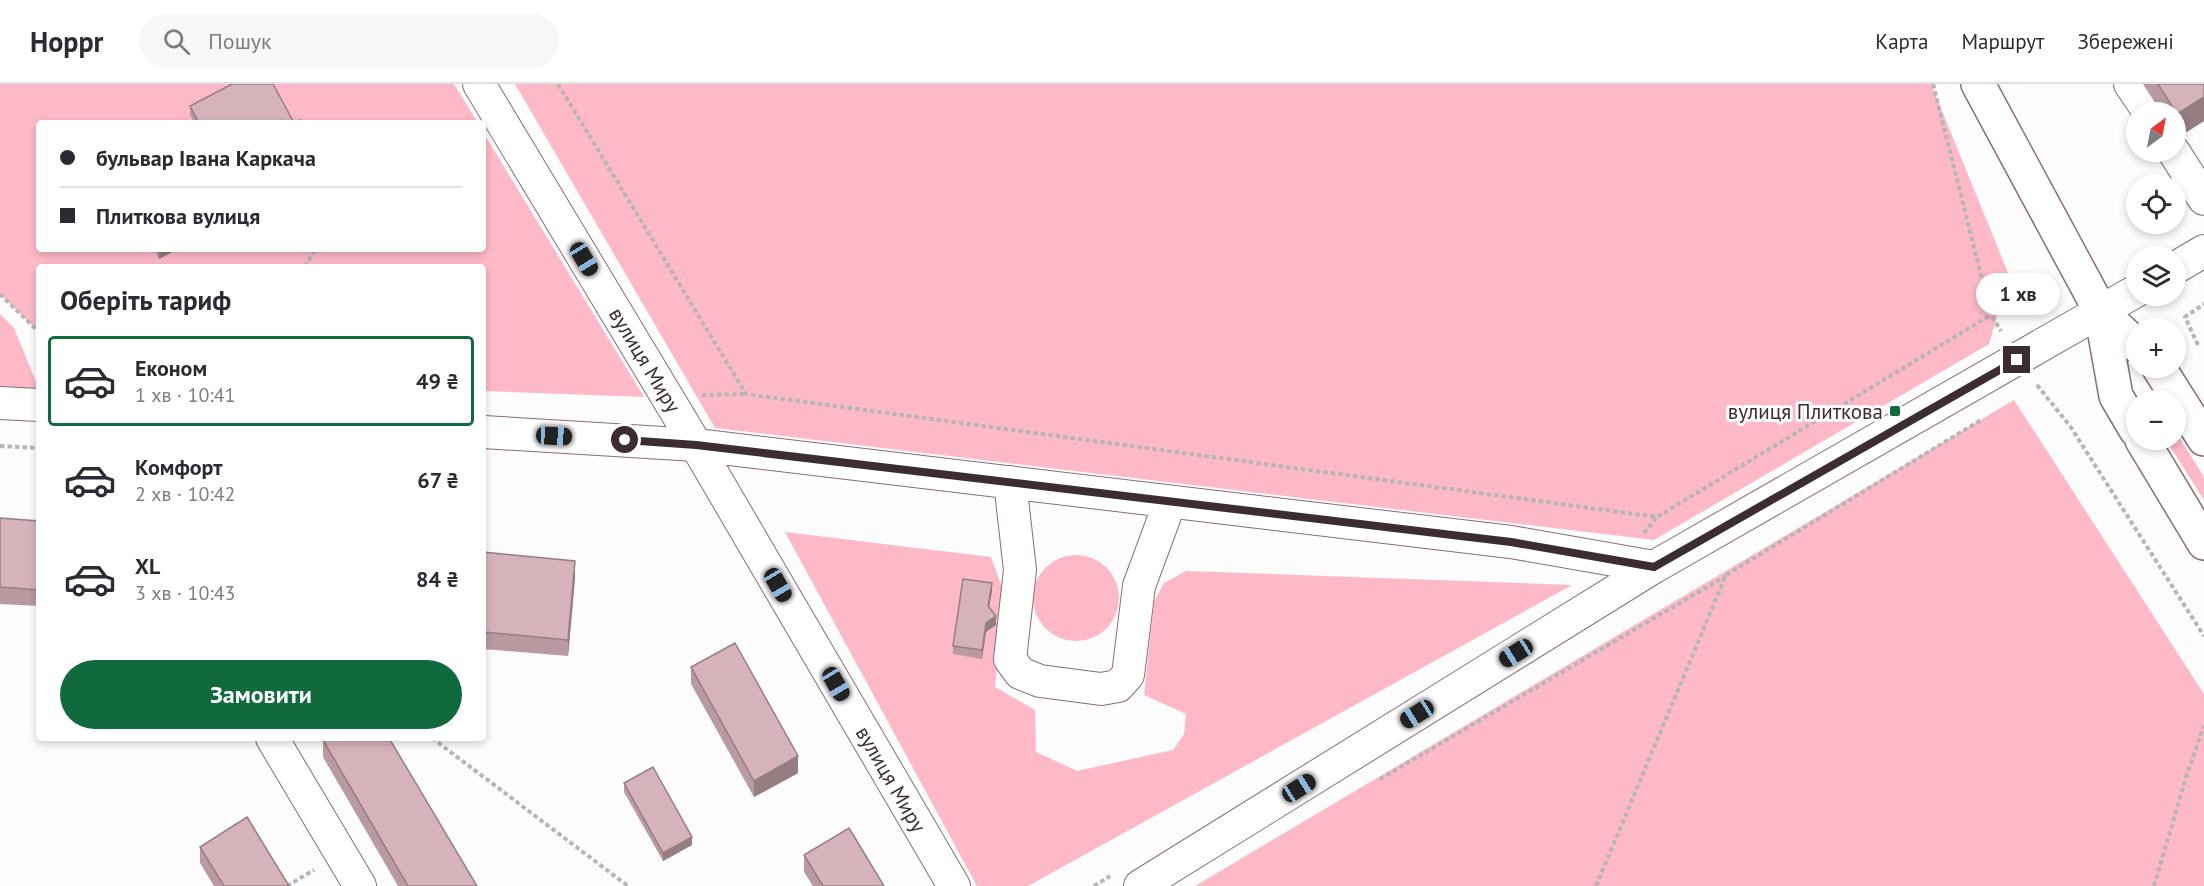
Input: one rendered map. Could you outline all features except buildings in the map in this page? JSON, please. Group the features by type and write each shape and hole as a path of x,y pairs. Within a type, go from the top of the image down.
{"main road":[{"path":"1978,84 2101,312 2116,396 2126,413"},
{"path":"2101,312 2126,336"},
{"path":"2165,378 2204,439"},
{"path":"2148,450 2204,543"}],"street":[{"name":"вулиця Миру","path":"479,84 696,445 954,886"},
{"path":"2130,84 2142,102"},
{"path":"2180,162 2204,199"},
{"path":"2186,262 2204,251"},
{"path":"1140,886 1654,567 2126,297"},
{"path":"0,403 36,405"},
{"path":"486,432 696,445 1511,542 1654,567"},
{"path":"1010,483 1020,570 1010,659 1020,673 1040,681 1101,689 1118,686 1128,675 1139,586 1170,502"},
{"path":"274,741 360,886"}],"path":[{"path":"558,84 746,394 1657,517 1991,315"},
{"path":"1933,84 1991,315 2017,360 2070,426 2204,636"},
{"path":"0,294 36,329"},
{"path":"2198,345 2185,317 2204,304"},
{"path":"2030,390 2037,386"},
{"path":"1370,784 1726,575 1984,418"},
{"path":"0,446 36,448"},
{"path":"1596,886 1726,575"},
{"path":"2154,886 2187,774 2204,726"},
{"path":"436,741 628,886"}],"shaded area":[{"path":"0,84 454,84 476,120 36,120 36,252 486,252 486,137 644,397 486,391 486,264 36,264 36,329 0,294"},
{"path":"515,84 1931,84 2009,275 1989,344 1654,540 715,428"},
{"path":"0,314 14,328 36,382 36,389 0,386"},
{"path":"2014,400 2204,694 2204,886 1195,886"},
{"path":"2186,448 2204,477 2204,500 2172,450"},
{"path":"785,532 991,557 1004,593 995,687 1035,710 1036,752 1077,771 1173,750 1184,734 1186,714 1144,695 1154,602 1164,583 1186,571 1572,585 1028,886 977,886"},
{"path":"1076,555 1092,559 1106,568 1115,582 1119,598 1115,614 1106,628 1092,637 1076,641 1060,637 1046,628 1037,614 1033,598 1037,582 1046,568 1060,559"}],"place":[{"name":"вулиця Плиткова","path":"1895,411"}],"route":[{"path":"625,440 696,445 1511,542 1654,567 2017,360"}]}
